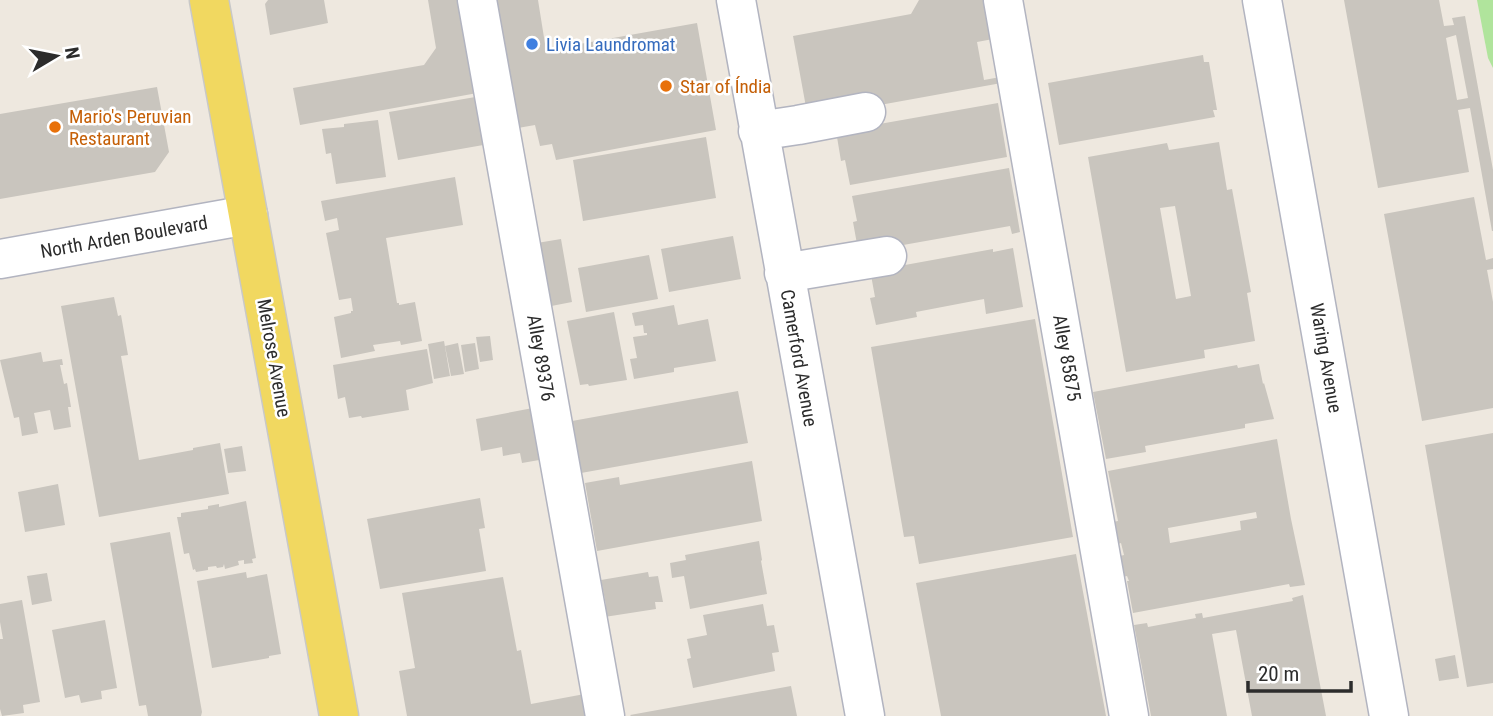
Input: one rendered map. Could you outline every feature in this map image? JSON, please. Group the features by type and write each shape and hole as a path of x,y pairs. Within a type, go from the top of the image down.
{"main road":[{"name":"Melrose Avenue","path":"209,0 339,716"}],"street":[{"name":"Alley 89376","path":"477,0 605,716"},
{"name":"Camerford Avenue","path":"736,0 865,716"},
{"name":"Alley 85875","path":"1003,0 1129,716"},
{"name":"Waring Avenue","path":"1262,0 1389,716"},
{"path":"758,131 866,112"},
{"name":"North Arden Boulevard","path":"0,259 248,215"},
{"path":"784,272 887,256"}],"green space":[{"path":"1477,0 1493,0 1493,68 1488,58"}],"building":[{"path":"268,0 324,0 328,23 270,35 265,4"},
{"path":"428,0 467,0 483,92 300,125 293,88 424,65 436,48"},
{"path":"485,0 538,0 546,50 697,23 716,130 556,160 552,144 540,146 535,125 506,130"},
{"path":"919,0 993,0 993,39 977,42 984,80 1006,76 1007,82 808,118 793,36 911,14"},
{"path":"1344,0 1439,0 1444,26 1454,25 1452,18 1465,16 1493,170 1493,231 1470,108 1458,110 1469,172 1378,188","holes":["1456,35 1468,98 1457,100 1446,38"]},
{"path":"1203,55 1204,62 1209,62 1217,110 1213,110 1215,117 1059,145 1048,83"},
{"path":"157,87 169,152 155,172 0,199 0,114"},
{"path":"481,96 489,144 398,160 389,112"},
{"path":"998,103 1007,157 850,185 845,160 841,161 837,137 842,137 840,131"},
{"path":"378,120 386,177 336,184 331,153 326,154 322,129"},
{"path":"706,137 716,198 583,221 573,160"},
{"path":"1219,142 1227,190 1232,189 1251,292 1247,293 1255,341 1204,350 1205,358 1126,372 1088,157 1167,143 1169,150","holes":["1175,206 1191,296 1176,299 1160,208"]},
{"path":"1009,168 1020,232 1012,234 1010,226 875,250 857,244 853,222 857,221 852,196"},
{"path":"455,177 463,225 386,238 397,303 399,305 415,302 422,341 401,345 400,341 373,345 375,351 341,358 334,317 353,311 351,298 339,300 326,233 339,230 337,218 325,221 321,201"},
{"path":"1474,197 1486,260 1493,258 1493,269 1487,270 1493,302 1493,408 1422,421 1384,214"},
{"path":"733,236 741,279 669,292 661,249"},
{"path":"561,239 572,302 541,308 525,245"},
{"path":"1013,248 1023,307 986,314 984,299 916,312 917,317 876,325 870,298 875,297 871,275 894,267 993,249 993,252"},
{"path":"649,255 658,299 586,312 578,268"},
{"path":"114,297 118,316 121,315 128,355 121,356 139,460 220,443 229,494 99,517 61,306"},
{"path":"674,305 678,325 708,319 716,361 674,368 674,372 634,379 630,359 637,358 633,337 647,333 644,333 643,325 635,326 632,313"},
{"path":"614,312 627,380 580,385 567,321"},
{"path":"1035,319 1073,537 919,564 914,536 904,537 871,347"},
{"path":"490,336 493,360 480,362 476,337"},
{"path":"444,341 450,376 434,379 428,344"},
{"path":"458,343 464,374 451,376 445,346"},
{"path":"475,343 479,369 465,372 461,345"},
{"path":"427,349 433,383 406,390 409,410 349,418 345,397 338,399 333,365"},
{"path":"41,352 43,362 62,359 63,365 60,365 64,384 67,383 71,427 54,430 50,410 34,413 38,433 22,436 19,417 14,418 0,360"},
{"path":"1259,364 1274,419 1245,424 1245,428 1145,446 1146,452 1106,459 1093,392 1237,365 1238,368"},
{"path":"738,391 748,443 581,473 572,421"},
{"path":"538,407 545,459 522,463 520,453 503,456 502,447 481,451 476,419"},
{"path":"1493,433 1493,683 1467,687 1425,445"},
{"path":"1277,439 1305,585 1290,587 1289,584 1133,613 1129,581 1127,576 1123,577 1120,556 1124,555 1121,543 1118,544 1113,522 1118,521 1108,471","holes":["1256,512 1257,518 1240,521 1241,530 1170,543 1168,528"]},
{"path":"242,446 246,471 228,473 224,449"},
{"path":"752,461 762,521 597,551 585,483 619,477 620,485"},
{"path":"58,484 65,525 25,532 18,492"},
{"path":"480,498 485,528 479,529 486,571 380,589 367,519"},
{"path":"246,501 256,558 252,559 253,563 244,564 244,560 238,561 239,565 225,569 224,564 223,567 208,567 208,570 193,570 189,553 184,554 177,517 181,517 181,513 208,509 208,506 219,504 219,507"},
{"path":"170,532 201,716 148,716 146,705 139,706 110,543"},
{"path":"759,541 767,594 690,609 684,576 672,578 670,563 686,560 685,555"},
{"path":"1076,554 1106,716 941,716 916,583"},
{"path":"246,572 247,578 267,574 281,654 212,668 197,581"},
{"path":"648,572 649,577 658,576 663,602 655,602 656,609 598,618 597,606 606,605 601,580"},
{"path":"47,573 52,601 32,605 27,576"},
{"path":"503,577 517,651 521,650 531,704 590,693 594,716 407,716 399,671 415,668 402,593"},
{"path":"1303,595 1326,716 1252,716 1236,630 1212,634 1227,716 1151,716 1134,625 1147,623 1148,627 1196,618 1195,614 1202,613 1203,618 1293,601 1292,598"},
{"path":"22,600 40,702 23,705 24,713 2,716 0,639 3,639 0,604"},
{"path":"763,604 767,626 774,625 779,652 772,653 775,671 693,688 687,659 691,658 687,639 707,635 703,615"},
{"path":"105,620 117,688 101,691 102,699 81,703 79,695 65,698 52,630"},
{"path":"1455,655 1459,678 1439,681 1435,659"},
{"path":"791,686 797,716 630,715"}],"place":[{"name":"Livia Laundromat","path":"532,44"},
{"name":"Star of Índia","path":"666,86"},
{"name":"Mario's Peruvian Restaurant","path":"55,127"}]}
